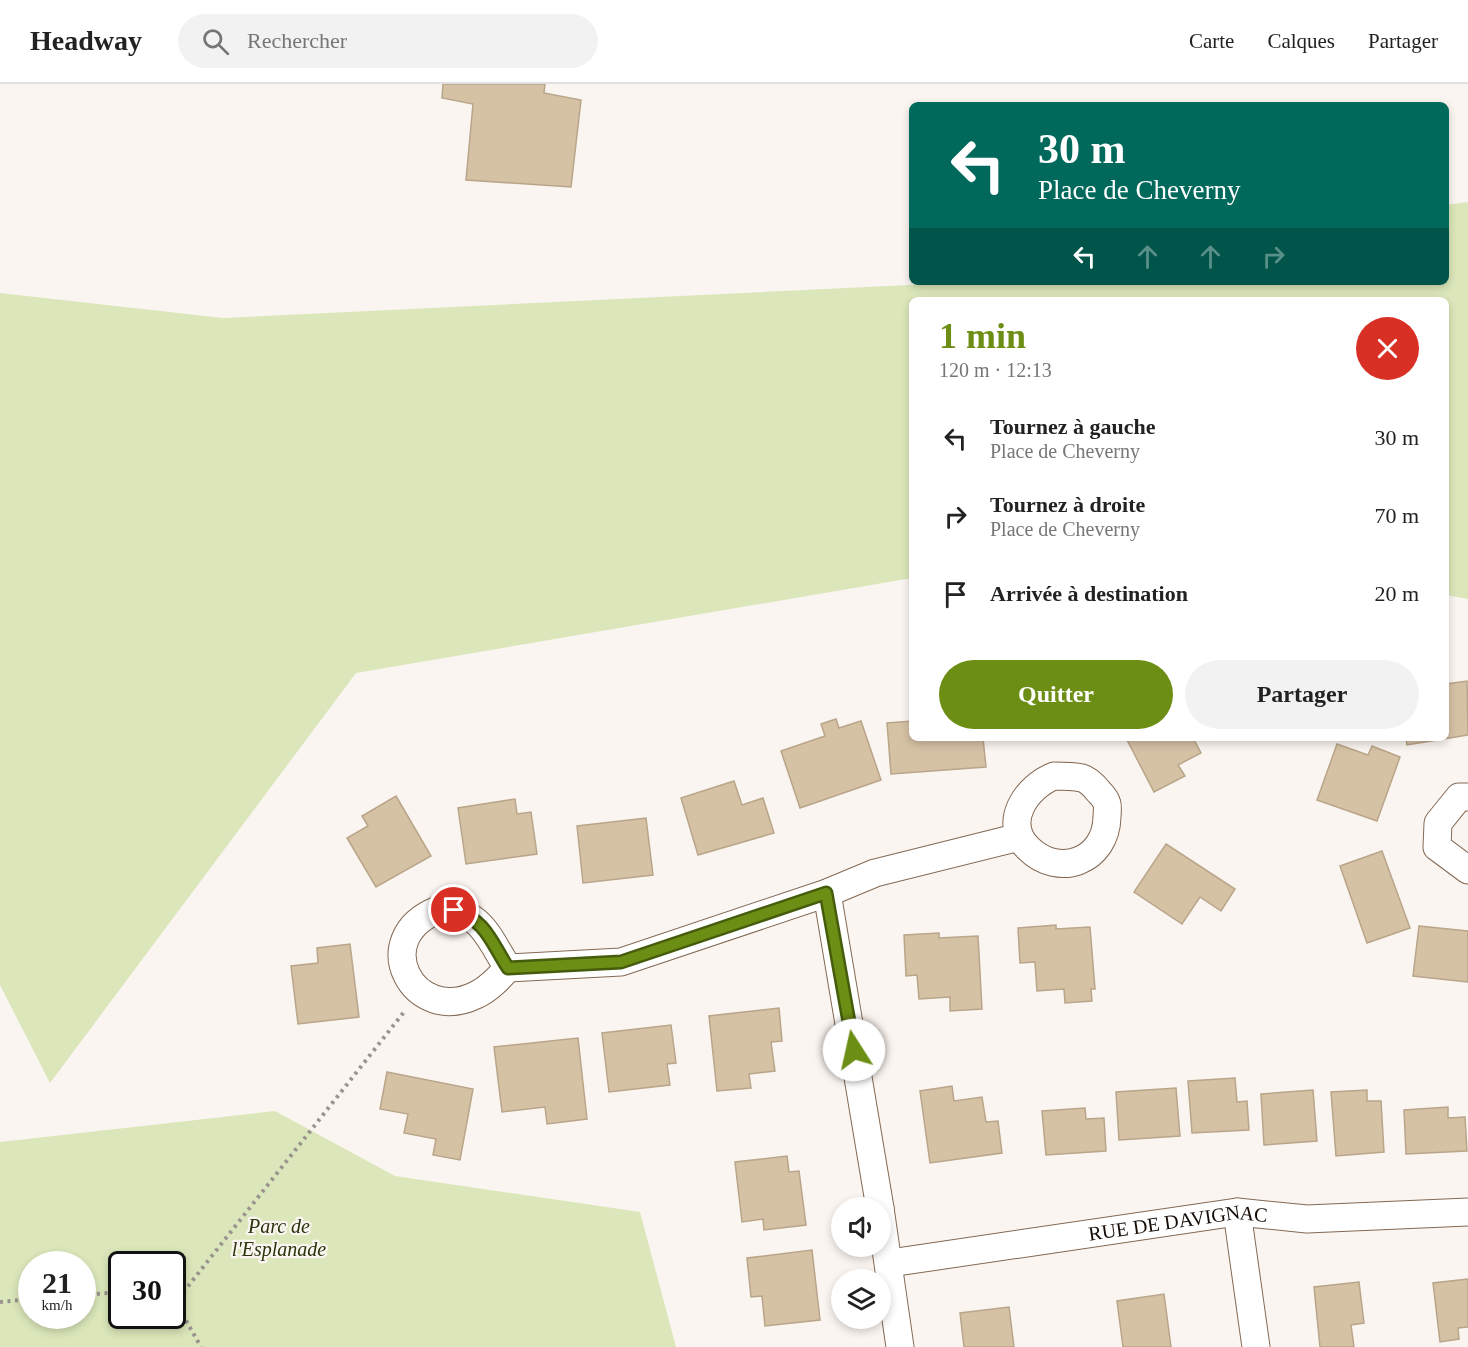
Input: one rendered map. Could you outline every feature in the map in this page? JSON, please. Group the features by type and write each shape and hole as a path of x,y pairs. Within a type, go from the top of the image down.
{"street":[{"path":"1468,797 1459,797 1438,823 1437,847 1468,870"},
{"path":"508,968 621,962 826,893 875,873 1019,837"},
{"path":"826,893 878,1197"},
{"path":"1237,1212 1256,1347"},
{"name":"RUE DE DAVIGNAC","path":"890,1263 1237,1212 1307,1219 1468,1212"},
{"path":"889,1257 900,1347"}],"path":[{"path":"186,1287 405,1011"},
{"path":"0,1302 18,1300"},
{"path":"186,1321 201,1347"}],"green space":[{"path":"1468,202 1468,599 1449,596 1449,297 909,297 909,579 356,673 50,1083 0,985 0,293 223,318 909,285 1449,285 1449,205"},
{"name":"Parc de l'Esplanade","path":"275,1111 395,1176 640,1212 676,1347 0,1347 0,1142"}],"building":[{"path":"443,84 545,84 544,93 581,100 571,187 466,180 473,104 442,98"},
{"path":"1467,681 1468,735 1449,738 1449,684"},
{"path":"836,719 839,728 861,721 881,780 800,808 781,751 825,736 821,724"},
{"path":"909,721 909,741 983,741 986,767 891,774 887,723"},
{"path":"1128,741 1195,741 1201,753 1178,765 1185,776 1154,792"},
{"path":"1406,741 1431,741 1407,745"},
{"path":"1337,744 1368,755 1372,746 1400,757 1377,821 1317,800"},
{"path":"734,781 742,805 763,798 774,833 698,855 681,798"},
{"path":"396,796 431,856 376,887 347,838 368,826 362,816"},
{"path":"515,799 517,814 531,812 537,854 466,864 458,808"},
{"path":"646,818 653,875 583,883 577,826"},
{"path":"1166,844 1235,889 1221,911 1200,897 1182,924 1134,892"},
{"path":"1382,851 1410,928 1367,943 1340,866"},
{"path":"1056,925 1056,929 1090,927 1095,989 1091,989 1092,1001 1065,1003 1064,989 1037,991 1035,962 1020,963 1018,928"},
{"path":"1419,926 1468,931 1468,982 1413,976"},
{"path":"939,933 939,938 978,936 982,1009 950,1011 950,997 919,999 917,975 906,976 904,935"},
{"path":"350,944 359,1017 298,1024 291,966 318,963 317,948"},
{"path":"779,1008 782,1041 771,1042 775,1071 749,1074 751,1088 717,1091 709,1016"},
{"path":"671,1025 676,1063 667,1064 670,1085 609,1092 602,1033"},
{"path":"578,1038 587,1119 547,1124 545,1107 502,1112 494,1047"},
{"path":"387,1072 473,1089 460,1160 433,1155 436,1139 404,1133 408,1114 380,1109"},
{"path":"1235,1078 1237,1102 1247,1101 1249,1130 1192,1133 1188,1081"},
{"path":"952,1086 954,1101 982,1097 986,1122 998,1121 1002,1153 930,1163 920,1091"},
{"path":"1176,1088 1180,1136 1119,1140 1116,1092"},
{"path":"1313,1090 1317,1141 1264,1145 1261,1094"},
{"path":"1367,1090 1367,1101 1381,1101 1384,1152 1336,1156 1331,1092"},
{"path":"1448,1107 1448,1118 1465,1117 1467,1151 1406,1154 1404,1110"},
{"path":"1085,1108 1086,1119 1104,1118 1106,1151 1046,1155 1042,1111"},
{"path":"787,1156 789,1172 799,1171 806,1225 764,1230 763,1219 742,1222 735,1162"},
{"path":"812,1250 820,1320 765,1326 762,1296 751,1297 747,1258"},
{"path":"1468,1279 1468,1327 1458,1328 1459,1339 1440,1342 1433,1283"},
{"path":"1359,1282 1364,1323 1351,1325 1354,1347 1320,1347 1314,1287"},
{"path":"1164,1294 1171,1347 1123,1347 1117,1301"},
{"path":"1009,1307 1014,1347 964,1347 960,1313"}],"route":[{"path":"454,910 468,915 480,924 508,968 621,962 826,893 854,1050"}]}
